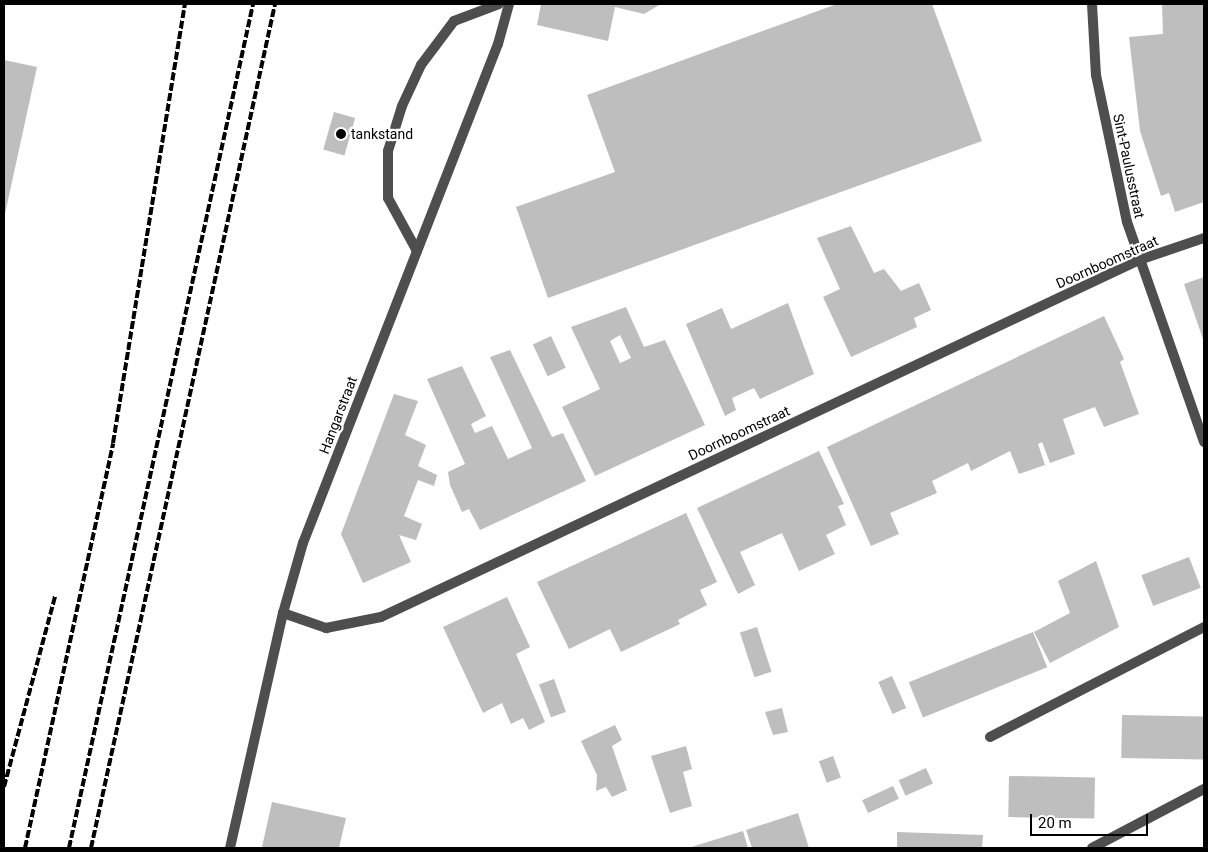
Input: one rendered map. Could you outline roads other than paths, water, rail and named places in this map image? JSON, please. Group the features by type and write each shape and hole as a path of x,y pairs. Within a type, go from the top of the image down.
{"street":[{"path":"417,250 388,198 388,151 402,106 422,64 454,21 500,4"},
{"name":"Hangarstraat","path":"230,848 283,613 303,543 498,44 509,4"},
{"name":"Sint-Paulusstraat","path":"1092,4 1096,75 1127,222 1204,442"},
{"name":"Doornboomstraat","path":"283,613 326,628 381,617 1139,260 1204,238"},
{"path":"990,736 1204,627"},
{"path":"1092,848 1204,789"}],"railway":[{"path":"25,848 113,443 185,4"},
{"path":"69,848 253,4"},
{"path":"91,848 275,4"},
{"path":"4,787 55,596"}],"place":[{"name":"tankstand","path":"341,134"}]}
